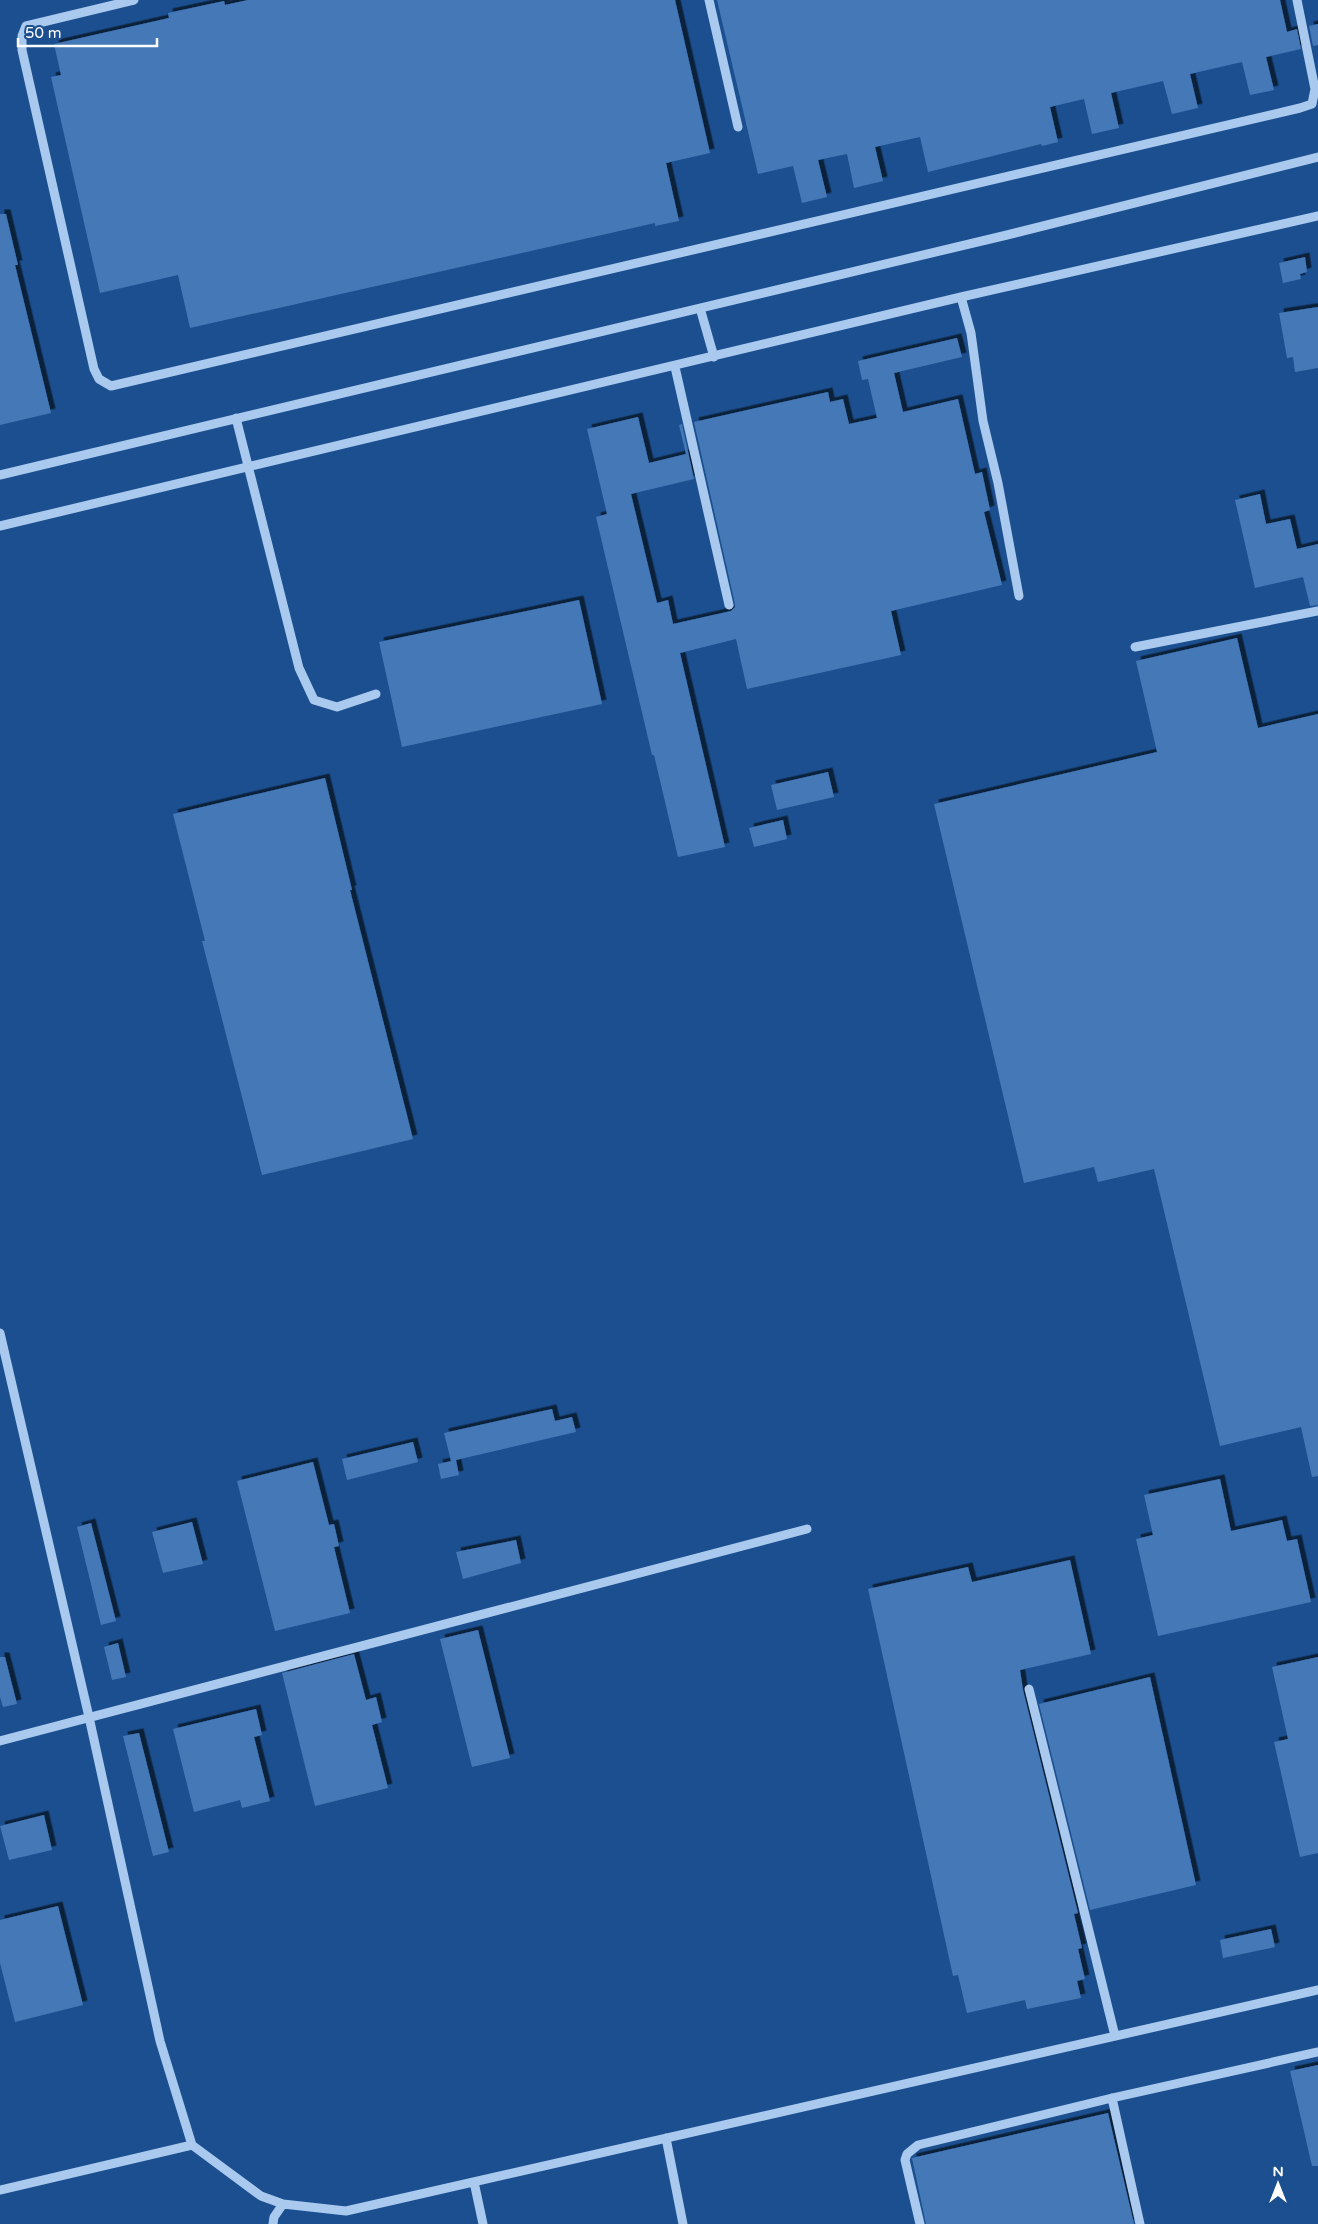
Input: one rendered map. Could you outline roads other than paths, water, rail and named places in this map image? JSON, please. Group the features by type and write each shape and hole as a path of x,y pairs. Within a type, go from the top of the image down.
{"street":[{"path":"134,0 26,26 22,36 22,50 94,369 99,379 110,386 1300,108 1312,104 1315,89 1297,0"},
{"path":"708,0 738,126"},
{"path":"0,475 1007,235 1318,157"},
{"path":"0,526 961,297 1318,216"},
{"path":"961,297 971,333 983,421 998,483 1019,596"},
{"path":"700,308 714,357"},
{"path":"675,366 729,605"},
{"path":"236,418 299,668 314,700 337,706 376,694"},
{"path":"1135,647 1318,611"},
{"path":"0,1333 89,1717 160,2041 192,2146 261,2196 283,2204 346,2211 1318,1990"},
{"path":"0,1741 807,1529"},
{"path":"1029,1689 1115,2036"},
{"path":"920,2224 905,2160 907,2154 918,2145 1112,2098 1318,2052"},
{"path":"1112,2098 1140,2224"},
{"path":"666,2138 682,2224"},
{"path":"0,2190 192,2146"},
{"path":"474,2182 483,2224"},
{"path":"273,2224 274,2217 283,2204"}]}
